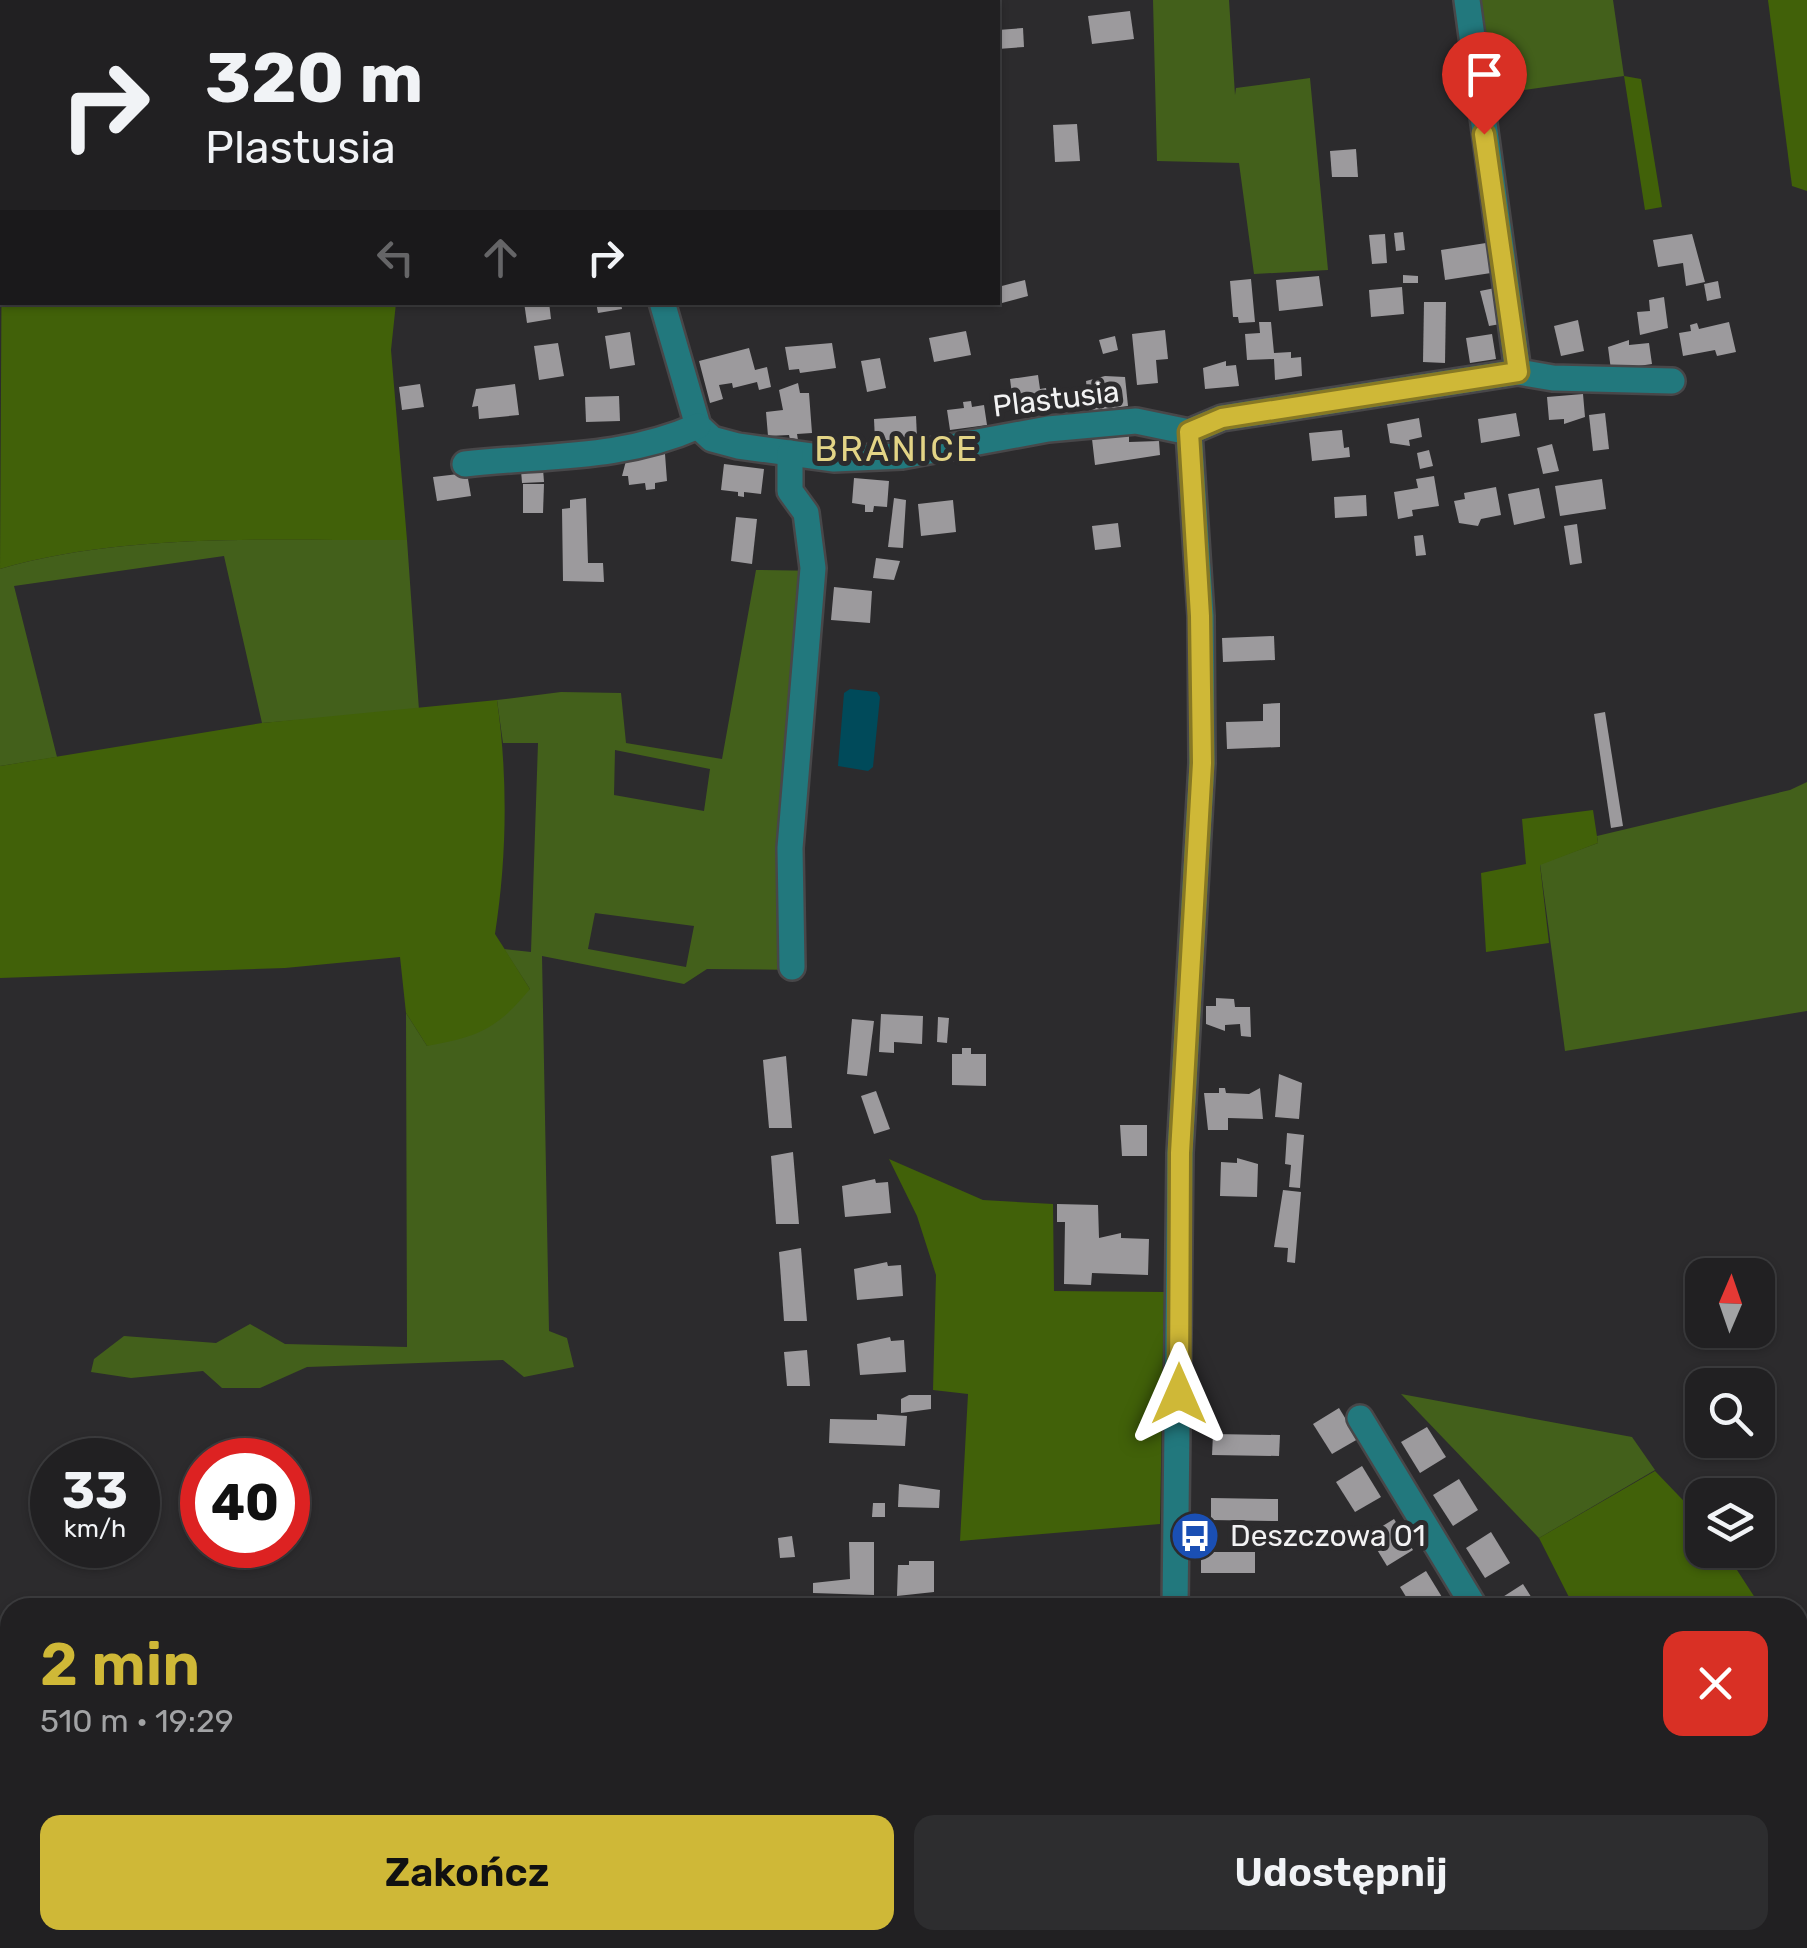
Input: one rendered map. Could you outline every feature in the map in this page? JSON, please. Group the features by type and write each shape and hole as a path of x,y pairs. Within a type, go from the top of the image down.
{"street":[{"path":"1466,0 1518,372"},
{"path":"465,464 584,457 658,442 698,426 663,305"},
{"name":"Plastusia","path":"698,426 725,442 790,453 834,459 902,456 1048,429 1136,422 1189,432 1222,418 1518,372 1553,378 1672,380"},
{"path":"1175,1598 1180,1153 1202,763 1200,616 1189,432"},
{"path":"790,453 790,492 806,513 813,568 790,848 792,967"},
{"path":"1360,1418 1470,1598"}],"green space":[{"path":"1153,0 1229,0 1235,95 1236,88 1310,78 1328,270 1254,274 1239,163 1157,161"},
{"path":"1475,0 1613,0 1624,76 1488,95"},
{"path":"1768,0 1807,0 1807,191 1792,186"},
{"path":"1624,76 1641,79 1662,207 1645,210"},
{"path":"1,305 396,305 391,350 407,540 150,544 48,557 0,569"},
{"path":"407,540 419,710 262,723 224,556 14,586 57,757 0,766 0,569 48,557 150,544"},
{"path":"756,570 823,571 799,872 800,970 707,969 684,984 542,956 549,1331 567,1338 574,1367 524,1377 503,1360 307,1367 260,1388 222,1388 203,1371 131,1378 91,1372 94,1359 124,1336 216,1343 250,1324 285,1344 407,1347 406,1013 427,1046 530,989 504,949 531,952 538,743 503,743 497,700 561,692 621,693 626,743 722,759","holes":["615,750 710,769 704,811 614,795","595,913 694,926 686,967 588,949"]},
{"path":"497,700 505,817 495,934 530,989 507,1014 485,1029 427,1046 406,1013 400,957 285,968 0,978 0,766 262,723"},
{"path":"1807,782 1807,1011 1565,1051 1540,864 1598,843 1597,836 1790,790"},
{"path":"1593,810 1598,843 1540,865 1549,943 1486,952 1481,873 1526,864 1522,819"},
{"path":"889,1159 983,1200 1053,1204 1054,1291 1164,1292 1160,1524 960,1541 968,1394 933,1390 936,1275 917,1216"},
{"path":"1401,1394 1632,1437 1655,1470 1539,1538"},
{"path":"1655,1471 1685,1502 1685,1568 1736,1568 1755,1598 1569,1598 1539,1538"}],"water":[{"path":"850,689 877,692 880,697 873,767 868,771 838,766 844,693"}],"building":[{"path":"1130,11 1134,39 1092,44 1088,16"},
{"path":"1023,28 1024,47 1000,49 1000,30"},
{"path":"1077,124 1080,161 1055,162 1053,125"},
{"path":"1356,149 1358,177 1332,177 1330,151"},
{"path":"1403,232 1405,250 1396,251 1394,233"},
{"path":"1385,234 1387,263 1372,264 1369,235"},
{"path":"1692,234 1705,282 1686,286 1683,263 1658,267 1653,240"},
{"path":"1486,243 1491,273 1445,280 1441,250"},
{"path":"1403,275 1418,276 1418,283 1403,283"},
{"path":"1319,276 1323,306 1279,311 1276,280"},
{"path":"1251,279 1255,322 1239,323 1238,317 1233,317 1230,281"},
{"path":"1025,280 1028,296 1002,303 1000,286"},
{"path":"1718,281 1721,298 1707,301 1704,284"},
{"path":"1402,287 1404,314 1371,317 1369,290"},
{"path":"1500,287 1506,323 1489,326 1480,291"},
{"path":"1664,297 1668,328 1640,335 1637,312 1650,311 1649,300"},
{"path":"1424,302 1446,302 1445,363 1423,362"},
{"path":"524,305 549,305 551,319 527,323"},
{"path":"597,305 621,305 622,309 598,313"},
{"path":"1578,320 1584,351 1561,356 1554,326"},
{"path":"1259,322 1271,322 1274,353 1291,352 1291,358 1301,357 1302,376 1275,380 1274,359 1247,360 1245,334 1260,333"},
{"path":"1729,322 1736,352 1717,356 1715,350 1683,356 1679,333 1691,331 1690,325 1697,323 1699,329"},
{"path":"1165,330 1168,359 1156,360 1158,383 1137,385 1132,334"},
{"path":"966,331 971,355 934,362 929,338"},
{"path":"630,332 635,365 610,369 605,336"},
{"path":"1492,334 1496,359 1470,363 1466,338"},
{"path":"1115,336 1118,350 1103,354 1099,340"},
{"path":"1629,340 1629,345 1649,343 1652,364 1611,370 1608,347"},
{"path":"558,343 564,376 539,380 534,346"},
{"path":"832,343 836,368 800,373 799,369 789,370 785,347"},
{"path":"749,348 755,370 767,367 771,387 759,390 757,382 733,388 732,383 719,385 723,399 710,403 699,361"},
{"path":"880,358 886,388 867,392 861,361"},
{"path":"1226,361 1226,366 1236,365 1239,386 1205,389 1203,368"},
{"path":"1038,375 1040,389 1046,388 1043,406 1014,410 1010,379"},
{"path":"1105,376 1125,377 1128,406 1089,411 1086,381"},
{"path":"798,383 800,393 809,393 812,433 797,434 798,440 790,440 789,435 768,436 766,412 783,410 779,390"},
{"path":"420,384 424,407 402,410 399,387"},
{"path":"515,384 519,415 479,419 478,406 472,407 476,389"},
{"path":"1583,394 1585,417 1564,424 1564,419 1549,420 1547,397"},
{"path":"619,396 620,421 586,422 585,397"},
{"path":"971,401 972,407 984,405 987,425 950,430 947,410 964,408 963,402"},
{"path":"1516,413 1520,436 1481,443 1478,419"},
{"path":"1605,413 1609,449 1593,451 1589,415"},
{"path":"916,416 917,438 875,441 874,419"},
{"path":"1419,418 1422,437 1409,440 1410,446 1390,443 1387,424"},
{"path":"1342,430 1344,448 1349,447 1350,457 1312,461 1309,433"},
{"path":"1129,436 1129,442 1159,441 1160,455 1095,465 1092,439"},
{"path":"1552,444 1559,471 1543,474 1537,448"},
{"path":"1429,450 1433,466 1420,469 1417,453"},
{"path":"665,454 667,481 655,483 655,489 646,490 645,483 629,485 628,476 622,476 627,457"},
{"path":"724,464 764,469 761,494 744,492 744,497 738,496 738,492 721,490"},
{"path":"543,469 544,482 522,483 521,470"},
{"path":"467,473 471,496 437,501 433,477"},
{"path":"1434,476 1439,506 1412,510 1413,516 1398,519 1394,492 1418,488 1416,479"},
{"path":"854,478 889,481 887,507 874,506 873,512 865,512 865,505 852,503"},
{"path":"1602,479 1606,509 1560,516 1555,486"},
{"path":"523,484 544,484 543,513 523,513"},
{"path":"1496,487 1501,515 1481,519 1478,526 1459,523 1454,501 1465,499 1464,493"},
{"path":"1539,488 1545,518 1514,525 1508,494"},
{"path":"1366,495 1367,516 1335,518 1334,497"},
{"path":"586,498 588,563 603,563 604,582 563,581 562,509 570,508 570,500"},
{"path":"894,498 906,500 903,548 888,547"},
{"path":"953,500 956,532 921,536 918,504"},
{"path":"736,517 757,519 752,564 731,561"},
{"path":"1118,523 1121,547 1095,550 1092,526"},
{"path":"1577,524 1582,563 1570,565 1564,526"},
{"path":"1423,535 1426,555 1416,556 1414,536"},
{"path":"876,558 900,561 894,580 873,578"},
{"path":"834,587 872,591 870,623 831,620"},
{"path":"1274,636 1275,660 1223,662 1222,638"},
{"path":"1280,703 1280,747 1227,749 1226,722 1263,721 1263,704"},
{"path":"1605,712 1623,826 1611,828 1594,714"},
{"path":"1216,998 1234,999 1235,1007 1250,1007 1251,1037 1241,1036 1240,1024 1225,1025 1225,1031 1206,1024 1206,1006 1216,1006"},
{"path":"881,1014 923,1016 922,1044 894,1042 894,1053 879,1052"},
{"path":"938,1017 949,1018 947,1043 937,1042"},
{"path":"852,1019 874,1021 867,1076 847,1074"},
{"path":"962,1048 971,1048 971,1054 986,1054 986,1086 952,1085 952,1054 962,1054"},
{"path":"786,1056 792,1128 769,1128 763,1060"},
{"path":"1279,1074 1302,1083 1299,1119 1275,1117"},
{"path":"1219,1088 1225,1088 1226,1093 1249,1094 1260,1088 1263,1119 1228,1118 1228,1130 1208,1130 1204,1093 1219,1093"},
{"path":"876,1091 890,1129 874,1134 861,1096"},
{"path":"1120,1125 1147,1125 1147,1156 1122,1156"},
{"path":"1287,1133 1304,1135 1300,1188 1289,1187 1291,1165 1285,1164"},
{"path":"793,1152 799,1224 776,1224 771,1156"},
{"path":"1237,1158 1258,1164 1257,1197 1220,1196 1221,1162 1237,1163"},
{"path":"875,1179 876,1183 888,1182 891,1213 845,1217 842,1186"},
{"path":"1283,1190 1301,1192 1295,1263 1287,1262 1288,1248 1274,1247"},
{"path":"1057,1204 1098,1205 1099,1238 1121,1233 1121,1238 1149,1239 1148,1275 1092,1273 1091,1285 1064,1284 1065,1222 1057,1222"},
{"path":"801,1248 807,1321 784,1321 779,1252"},
{"path":"887,1262 888,1266 901,1265 903,1296 857,1300 854,1269"},
{"path":"890,1337 891,1341 904,1340 906,1372 860,1375 857,1344"},
{"path":"807,1350 810,1386 787,1386 784,1352"},
{"path":"931,1395 931,1409 901,1413 901,1399"},
{"path":"1339,1408 1358,1439 1332,1454 1313,1424"},
{"path":"877,1414 907,1416 905,1446 829,1443 830,1419 877,1420"},
{"path":"1427,1427 1446,1457 1420,1473 1401,1442"},
{"path":"1213,1434 1280,1435 1279,1456 1212,1455"},
{"path":"1362,1466 1381,1497 1355,1512 1336,1482"},
{"path":"1459,1479 1478,1510 1453,1526 1433,1495"},
{"path":"899,1484 940,1490 939,1508 898,1507"},
{"path":"1211,1498 1278,1499 1278,1521 1211,1520"},
{"path":"873,1503 885,1503 885,1517 872,1517"},
{"path":"1394,1519 1413,1550 1387,1566 1368,1535"},
{"path":"1491,1532 1510,1563 1485,1578 1466,1548"},
{"path":"792,1536 795,1557 780,1558 778,1538"},
{"path":"849,1542 874,1542 874,1595 813,1593 813,1583 850,1579"},
{"path":"1201,1552 1255,1552 1255,1573 1201,1573"},
{"path":"909,1561 934,1561 934,1592 897,1596 898,1565 909,1565"},
{"path":"1426,1571 1443,1598 1407,1598 1400,1587"},
{"path":"1523,1584 1532,1598 1501,1598"}],"place":[{"name":"Deszczowa 01","path":"1195,1536"}],"district":[{"name":"BRANICE","path":"897,449"}],"route":[{"path":"1179,1394 1180,1153 1202,763 1200,616 1189,432 1222,418 1518,372 1484,134"}]}
